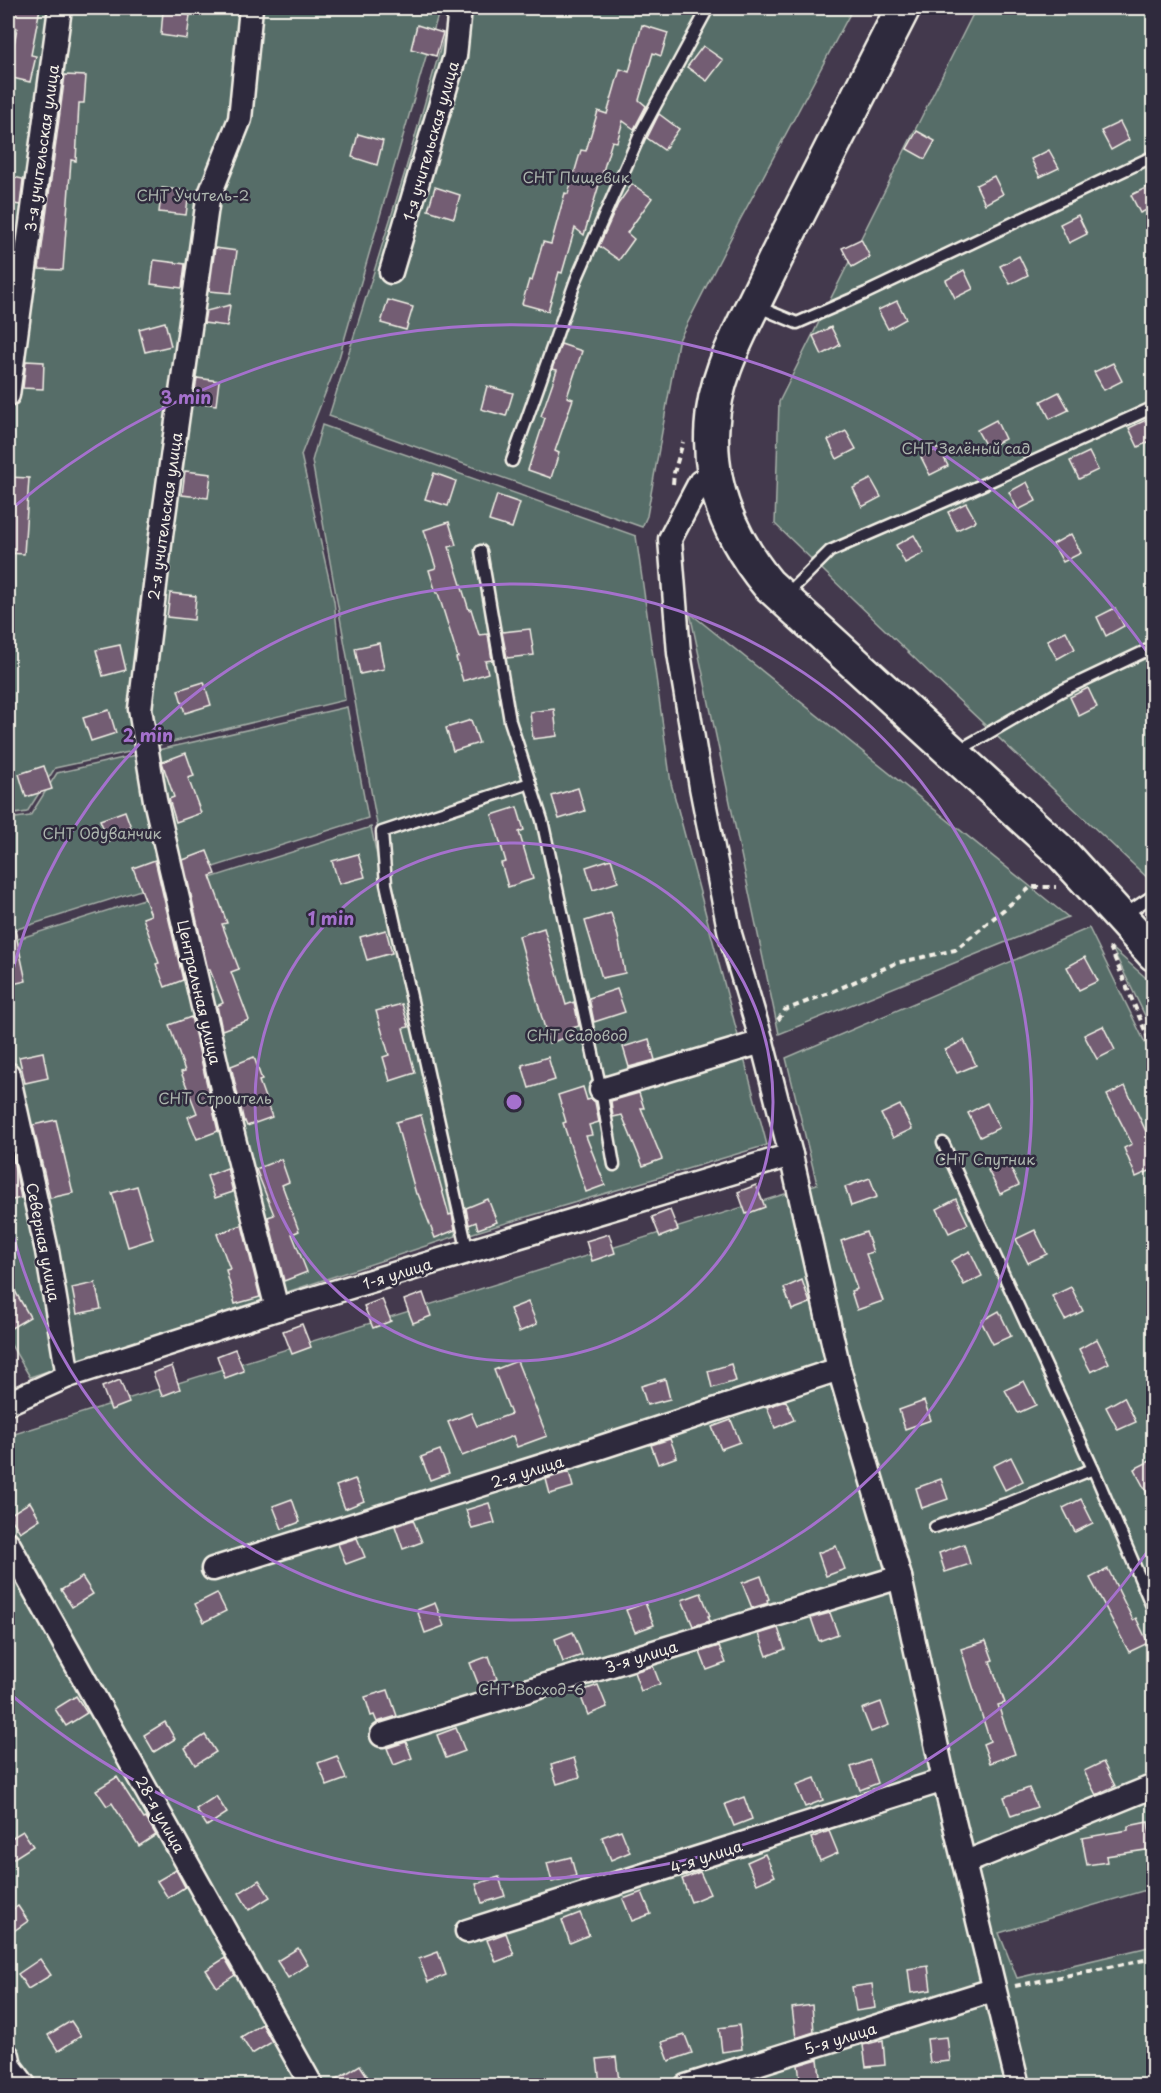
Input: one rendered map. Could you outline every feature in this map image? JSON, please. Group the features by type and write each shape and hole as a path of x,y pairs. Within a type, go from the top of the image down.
{"main road":[{"path":"903,8 730,352 715,401 712,426 714,477 726,516 755,569 783,598 1061,852 1094,887 1114,928 1154,954"}],"street":[{"name":"3-я учительская улица","path":"8,395 13,321 60,8"},
{"name":"2-я учительская улица","path":"140,709 160,536 208,199 240,119 250,8"},
{"name":"1-я учительская улица","path":"391,272 455,57 460,8"},
{"path":"714,477 700,482 670,539 679,653 701,787 730,934 762,1042 791,1155 839,1369 900,1576 944,1780 993,1990 1018,2085"},
{"name":"Центральная улица","path":"140,709 157,811 277,1309"},
{"path":"601,1090 762,1042"},
{"name":"Северная улица","path":"8,1074 47,1251 68,1376"},
{"name":"1-я улица","path":"8,1403 68,1376 277,1309 791,1155"},
{"name":"2-я улица","path":"213,1569 572,1457 839,1369"},
{"name":"28-я улица","path":"8,1543 312,2085"},
{"name":"3-я улица","path":"382,1735 900,1576"},
{"name":"4-я улица","path":"467,1931 944,1780"},
{"path":"964,1863 1154,1786"},
{"name":"5-я улица","path":"686,2085 993,1990"},
{"path":"8,2056 10,2066 25,2085"}],"lane":[{"path":"512,461 580,269 642,130 708,8"},
{"path":"753,305 797,323 866,293 1154,156"},
{"path":"783,598 830,551 1154,407"},
{"path":"481,551 510,721 542,820 601,1090 614,1165"},
{"path":"953,754 1061,691 1154,647"},
{"path":"468,1252 386,884 382,832 530,783"},
{"path":"1114,928 1154,895"},
{"path":"943,1143 1093,1469 1154,1611"},
{"path":"935,1527 1011,1502 1093,1469"}],"path":[{"path":"762,1042 785,1010 896,963 956,950 1031,887 1094,887"},
{"path":"1114,928 1154,1052"},
{"path":"993,1990 1154,1958"}],"green space":[{"name":"СНТ Учитель-2","path":"8,8 440,8 339,358 301,455 334,601 345,700 55,768 27,812 8,815"},
{"name":"СНТ Пищевик","path":"452,8 853,8 678,342 647,516 642,527 329,416 404,175"},
{"name":"СНТ Зелёный сад","path":"976,8 1153,8 1153,883 775,524 779,402"},
{"name":"СНТ Садовод","path":"322,425 636,536 671,783 767,1145 463,1236 404,975 312,461"},
{"path":"690,613 1031,887 1068,917 779,1034"},
{"name":"СНТ Одуванчик","path":"347,707 368,818 8,932 8,819 30,816 57,773"},
{"name":"СНТ Строитель","path":"371,827 456,1236 30,1377 8,1340 8,942"},
{"name":"СНТ Восход-6","path":"1089,928 1153,1059 1153,1888 999,1933 1017,1978 1153,1946 1153,2085 8,2086 8,1436 817,1184 786,1058"},
{"path":"1112,948 1153,984 1153,1032"}],"building":[{"path":"16,8 40,8 31,55 36,56 30,82 8,77 17,28 12,26"},
{"path":"163,11 190,15 187,39 161,35"},
{"path":"417,25 443,33 436,56 411,49"},
{"path":"642,25 668,33 661,56 653,53 639,100 646,106 634,129 623,121 617,142 612,141 584,235 575,228 548,311 522,304 529,280 532,281 543,242 551,244 565,193 568,194 581,150 586,151 598,111 607,114 620,69 629,72"},
{"path":"703,46 723,60 707,81 687,67"},
{"path":"65,75 86,76 84,103 79,103 76,161 71,160 63,270 39,269"},
{"path":"659,114 679,129 664,150 647,138"},
{"path":"1120,122 1129,140 1111,150 1101,131"},
{"path":"917,131 935,141 925,159 907,149"},
{"path":"358,134 383,141 377,165 352,157"},
{"path":"1049,150 1059,168 1040,177 1031,159"},
{"path":"8,176 23,179 20,205 8,203"},
{"path":"994,176 1003,194 985,204 976,185"},
{"path":"632,184 652,198 627,233 634,239 619,260 599,246 618,204"},
{"path":"1154,184 1154,207 1140,213 1131,195"},
{"path":"435,187 460,195 454,218 428,210"},
{"path":"162,188 189,191 186,215 159,212"},
{"path":"1078,215 1087,234 1069,243 1060,224"},
{"path":"861,239 870,257 852,267 842,248"},
{"path":"215,248 237,251 231,293 209,291"},
{"path":"1019,256 1028,275 1010,284 1000,266"},
{"path":"154,260 185,264 182,288 151,284"},
{"path":"964,270 973,289 955,298 946,280"},
{"path":"388,300 413,307 406,330 381,323"},
{"path":"897,301 906,319 888,329 878,310"},
{"path":"230,305 227,326 204,323 206,311"},
{"path":"165,322 171,346 145,352 139,329"},
{"path":"831,327 840,345 822,355 813,336"},
{"path":"561,344 582,351 567,397 573,399 555,451 559,453 551,478 528,470 545,418 541,416 557,370 552,369"},
{"path":"26,361 44,362 43,389 23,388"},
{"path":"1113,363 1122,381 1104,390 1094,372"},
{"path":"197,378 219,381 216,405 193,402"},
{"path":"487,386 513,393 506,416 481,409"},
{"path":"1059,392 1069,410 1050,419 1041,401"},
{"path":"1148,419 1154,431 1154,439 1138,447 1129,428"},
{"path":"996,420 1005,439 987,448 977,430"},
{"path":"846,431 856,449 837,459 828,440"},
{"path":"939,448 948,466 930,475 921,457"},
{"path":"1089,452 1098,470 1079,479 1070,461"},
{"path":"185,471 211,474 208,498 182,495"},
{"path":"434,473 456,481 448,506 425,499"},
{"path":"8,477 29,478 24,554 8,553"},
{"path":"871,479 881,497 862,507 853,488"},
{"path":"1027,482 1036,501 1018,510 1009,492"},
{"path":"497,495 520,503 512,528 489,521"},
{"path":"966,503 976,521 957,530 948,512"},
{"path":"449,522 456,545 449,547 479,635 488,634 492,660 485,661 488,673 463,681 456,658 458,657 429,570 436,568 424,530"},
{"path":"1071,534 1081,553 1063,562 1053,544"},
{"path":"914,535 924,553 905,563 896,545"},
{"path":"170,593 196,596 194,620 167,617"},
{"path":"1115,608 1124,626 1106,636 1097,617"},
{"path":"530,629 534,655 507,658 502,632"},
{"path":"1066,631 1075,649 1057,659 1047,640"},
{"path":"379,643 384,669 360,674 355,648"},
{"path":"120,645 126,670 103,676 96,650"},
{"path":"204,682 211,705 185,713 178,690"},
{"path":"1088,688 1097,707 1079,716 1070,697"},
{"path":"554,709 557,736 533,739 530,712"},
{"path":"109,710 116,733 91,741 83,718"},
{"path":"471,720 479,743 453,751 446,728"},
{"path":"186,753 194,776 188,778 201,813 176,822 169,799 174,797 162,762"},
{"path":"44,766 52,789 26,797 19,774"},
{"path":"578,788 585,811 559,819 552,796"},
{"path":"517,807 524,830 519,832 533,879 508,887 501,863 506,862 492,815"},
{"path":"125,811 133,833 109,842 100,820"},
{"path":"207,851 216,874 210,876 227,923 222,924 239,969 231,972 249,1020 222,1030 217,1006 223,1003 210,970 208,970 183,860"},
{"path":"358,854 365,877 339,884 332,861"},
{"path":"611,859 618,882 593,890 586,867"},
{"path":"155,860 183,980 165,987 143,918 151,915 133,868"},
{"path":"611,913 625,973 602,978 585,921"},
{"path":"544,928 566,1005 574,1002 579,1026 572,1028 574,1035 549,1043 519,936"},
{"path":"15,930 26,981 8,985 8,931"},
{"path":"386,930 392,953 367,960 360,937"},
{"path":"1085,957 1098,981 1079,990 1067,967"},
{"path":"617,989 625,1012 594,1022 589,998"},
{"path":"402,1004 409,1027 403,1028 415,1073 390,1081 383,1057 389,1055 376,1011"},
{"path":"191,1017 218,1131 197,1139 188,1117 197,1113 181,1072 185,1071 169,1025"},
{"path":"1103,1026 1115,1050 1097,1059 1084,1035"},
{"path":"649,1039 655,1060 629,1067 623,1047"},
{"path":"964,1040 976,1065 957,1073 945,1050"},
{"path":"43,1052 48,1078 25,1083 19,1057"},
{"path":"254,1057 262,1080 259,1081 272,1117 247,1126 244,1122 231,1066"},
{"path":"548,1057 555,1080 529,1088 522,1065"},
{"path":"1125,1086 1154,1149 1154,1169 1136,1177 1124,1148 1132,1144 1107,1095"},
{"path":"583,1087 587,1100 591,1099 595,1102 599,1122 589,1125 592,1135 586,1136 605,1185 586,1192 563,1123 566,1122 558,1095"},
{"path":"639,1093 644,1108 641,1108 662,1159 643,1166 622,1115 613,1117 611,1101"},
{"path":"987,1103 999,1128 980,1137 968,1113"},
{"path":"900,1105 912,1129 893,1138 881,1114"},
{"path":"421,1115 455,1230 435,1238 418,1194 416,1194 396,1122"},
{"path":"56,1120 73,1193 50,1198 33,1125"},
{"path":"8,1134 21,1198 8,1201"},
{"path":"281,1159 289,1182 282,1185 299,1231 292,1234 307,1272 284,1281 268,1217 274,1215 256,1169"},
{"path":"1007,1161 1019,1185 1000,1194 988,1170"},
{"path":"227,1168 233,1192 215,1198 207,1176"},
{"path":"870,1178 877,1197 851,1206 845,1187"},
{"path":"756,1185 765,1207 746,1214 738,1192"},
{"path":"137,1186 153,1239 128,1247 112,1193"},
{"path":"488,1199 497,1222 478,1229 476,1222 469,1225 466,1208"},
{"path":"956,1199 968,1224 949,1233 937,1209"},
{"path":"670,1210 678,1230 660,1237 652,1217"},
{"path":"242,1225 260,1297 235,1304 226,1270 230,1269 217,1234"},
{"path":"1035,1230 1047,1254 1028,1263 1016,1239"},
{"path":"866,1232 873,1252 866,1254 883,1301 857,1310 851,1291 857,1289 841,1241"},
{"path":"609,1234 615,1253 592,1261 586,1241"},
{"path":"970,1251 982,1276 964,1285 951,1261"},
{"path":"8,1279 30,1317 8,1330"},
{"path":"802,1280 810,1303 792,1310 784,1288"},
{"path":"95,1283 101,1309 77,1314 72,1288"},
{"path":"1071,1287 1083,1311 1065,1320 1052,1296"},
{"path":"423,1293 431,1316 413,1323 404,1300"},
{"path":"382,1299 391,1321 373,1328 364,1306"},
{"path":"528,1302 537,1324 519,1332 510,1309"},
{"path":"999,1311 1011,1336 993,1344 981,1321"},
{"path":"302,1324 311,1347 292,1354 283,1331"},
{"path":"1097,1339 1109,1363 1091,1372 1079,1349"},
{"path":"235,1349 244,1371 225,1378 217,1356"},
{"path":"517,1361 547,1436 517,1447 513,1436 462,1456 448,1422 471,1413 477,1426 511,1414 494,1370"},
{"path":"731,1364 736,1381 712,1388 708,1371"},
{"path":"172,1366 180,1389 162,1396 153,1373"},
{"path":"665,1379 670,1399 647,1405 641,1386"},
{"path":"120,1380 129,1403 111,1410 102,1387"},
{"path":"1024,1381 1036,1405 1018,1413 1005,1390"},
{"path":"1124,1397 1136,1422 1118,1430 1106,1407"},
{"path":"786,1401 794,1420 775,1428 767,1407"},
{"path":"924,1401 931,1420 905,1429 899,1410"},
{"path":"731,1420 740,1442 721,1449 712,1427"},
{"path":"670,1439 677,1457 658,1464 651,1445"},
{"path":"440,1450 449,1473 430,1480 421,1457"},
{"path":"1011,1457 1023,1481 1005,1490 993,1466"},
{"path":"1154,1459 1154,1506 1134,1469"},
{"path":"569,1472 573,1487 550,1494 546,1479"},
{"path":"355,1479 364,1501 345,1509 336,1486"},
{"path":"941,1479 948,1499 922,1508 916,1488"},
{"path":"292,1499 300,1522 282,1529 273,1506"},
{"path":"1081,1499 1093,1523 1075,1532 1063,1508"},
{"path":"30,1502 40,1519 20,1532 9,1515"},
{"path":"489,1503 495,1523 472,1529 466,1510"},
{"path":"413,1520 422,1542 403,1549 395,1526"},
{"path":"357,1538 365,1557 346,1564 338,1544"},
{"path":"964,1544 970,1564 945,1572 939,1553"},
{"path":"836,1546 845,1569 826,1576 818,1553"},
{"path":"1108,1569 1133,1620 1136,1618 1148,1643 1129,1652 1090,1578"},
{"path":"761,1576 769,1599 768,1603 752,1608 742,1583"},
{"path":"82,1577 93,1594 72,1607 61,1590"},
{"path":"217,1593 226,1611 204,1622 195,1604"},
{"path":"701,1593 710,1621 693,1626 682,1600"},
{"path":"435,1603 444,1626 425,1633 417,1610"},
{"path":"645,1603 654,1625 635,1632 626,1610"},
{"path":"830,1613 838,1634 819,1641 811,1618"},
{"path":"778,1628 785,1649 767,1656 759,1634"},
{"path":"573,1632 582,1655 563,1662 555,1639"},
{"path":"986,1641 993,1660 990,1661 1005,1703 998,1705 1015,1754 990,1763 983,1744 990,1741 961,1649"},
{"path":"719,1646 726,1663 707,1670 700,1652"},
{"path":"489,1656 497,1679 479,1686 470,1663"},
{"path":"653,1666 660,1684 641,1691 634,1672"},
{"path":"598,1685 607,1707 588,1715 579,1692"},
{"path":"388,1690 397,1716 377,1722 374,1715 371,1716 365,1697"},
{"path":"76,1696 87,1713 66,1726 55,1709"},
{"path":"881,1702 889,1725 871,1732 862,1709"},
{"path":"165,1722 175,1739 154,1752 144,1735"},
{"path":"456,1728 465,1751 446,1758 437,1735"},
{"path":"205,1735 216,1752 195,1765 185,1748"},
{"path":"406,1742 412,1758 394,1765 387,1748"},
{"path":"337,1756 346,1779 327,1786 318,1763"},
{"path":"574,1758 580,1777 557,1784 551,1765"},
{"path":"870,1760 878,1783 860,1790 851,1767"},
{"path":"1103,1762 1115,1786 1096,1795 1084,1771"},
{"path":"117,1777 156,1835 139,1846 112,1803 107,1806 96,1790"},
{"path":"815,1778 823,1800 805,1807 796,1785"},
{"path":"1029,1788 1037,1807 1011,1816 1004,1797"},
{"path":"216,1796 227,1813 207,1826 196,1809"},
{"path":"744,1797 752,1819 734,1826 725,1804"},
{"path":"1148,1822 1152,1849 1106,1856 1107,1862 1087,1865 1082,1838 1128,1830 1128,1826"},
{"path":"621,1830 630,1852 611,1860 602,1837"},
{"path":"23,1831 33,1846 8,1862 8,1840"},
{"path":"829,1831 838,1853 820,1861 811,1838"},
{"path":"765,1854 775,1876 757,1884 747,1862"},
{"path":"571,1857 576,1876 552,1882 547,1863"},
{"path":"176,1870 185,1887 168,1898 157,1881"},
{"path":"700,1872 710,1894 691,1902 682,1879"},
{"path":"499,1877 505,1896 482,1903 476,1884"},
{"path":"259,1880 270,1897 249,1910 239,1893"},
{"path":"642,1892 651,1914 632,1921 623,1899"},
{"path":"18,1906 28,1921 8,1935 8,1913"},
{"path":"580,1913 589,1935 570,1943 562,1920"},
{"path":"506,1933 514,1955 496,1962 487,1940"},
{"path":"298,1948 308,1965 288,1978 277,1961"},
{"path":"438,1952 446,1975 428,1982 419,1959"},
{"path":"225,1958 235,1975 217,1987 206,1970"},
{"path":"40,1959 51,1975 28,1989 18,1974"},
{"path":"928,1966 931,1990 911,1993 908,1969"},
{"path":"872,1984 875,2008 856,2011 852,1987"},
{"path":"812,2005 814,2032 796,2038 792,2008"},
{"path":"71,2021 81,2036 58,2051 48,2035"},
{"path":"262,2024 272,2042 252,2054 241,2037"},
{"path":"739,2025 742,2049 722,2052 719,2028"},
{"path":"685,2035 692,2053 669,2061 662,2042"},
{"path":"947,2037 950,2061 930,2063 927,2039"},
{"path":"883,2040 885,2065 866,2067 863,2045"},
{"path":"616,2057 619,2081 600,2083 597,2059"},
{"path":"818,2059 821,2085 801,2085 798,2065"},
{"path":"360,2065 373,2085 327,2085"}],"park label":[{"name":"СНТ Спутник","path":"985,1158"}]}
